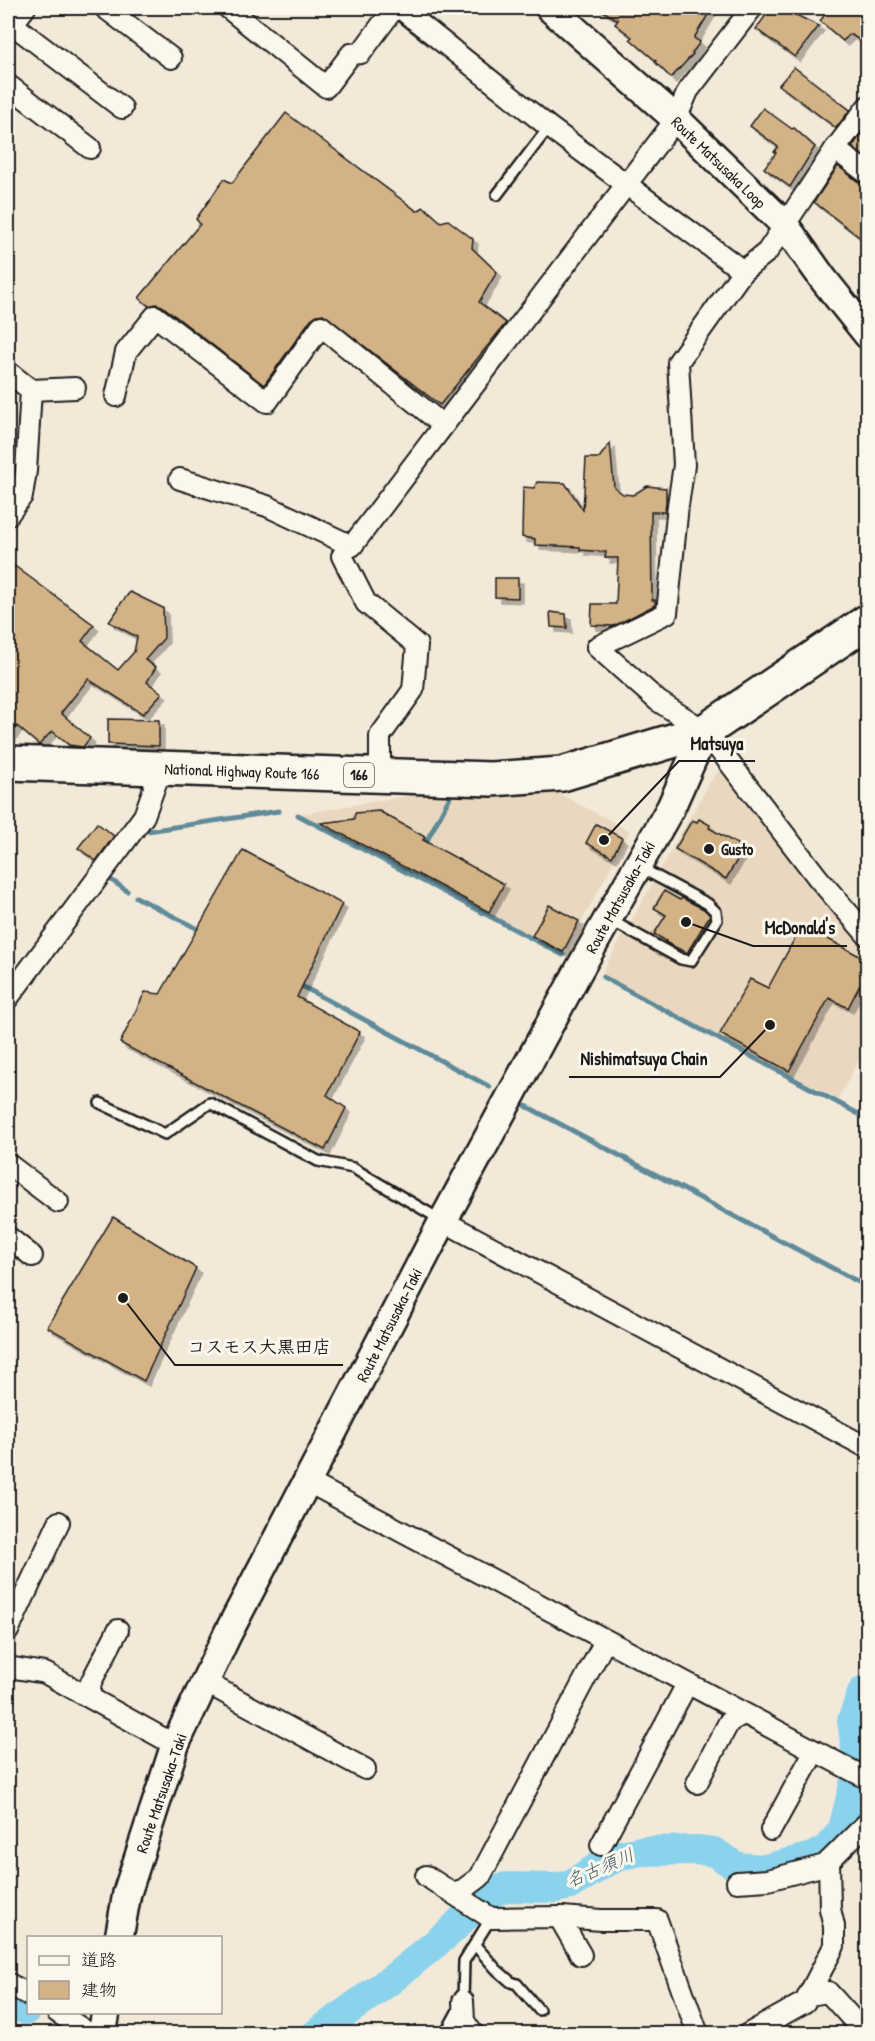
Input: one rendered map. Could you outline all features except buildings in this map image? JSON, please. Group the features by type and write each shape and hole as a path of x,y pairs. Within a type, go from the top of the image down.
{"highway":[{"name":"National Highway Route 166","path":"8,763 490,779 562,774 705,731 867,621"}],"main road":[{"name":"Route Matsusaka Loop","path":"550,8 676,119 784,224 867,335"},
{"name":"Route Matsusaka-Taki","path":"119,1936 127,1893 175,1745 228,1633 443,1221 670,807 705,731"},
{"path":"102,2034 106,2014"}],"street":[{"path":"25,8 10,27 122,108"},
{"path":"105,8 171,58"},
{"path":"228,8 326,87 351,54 362,53 394,8"},
{"path":"400,8 549,127 743,271"},
{"path":"180,479 267,506 352,546 676,119 688,91 752,8"},
{"path":"8,85 90,148"},
{"path":"867,106 784,224 768,252 743,271 678,362 684,465 667,613 597,647 658,701 705,731 818,878 867,936"},
{"path":"835,149 867,174"},
{"path":"116,396 126,352 155,315 267,402 321,326 443,425"},
{"path":"8,372 31,390 75,388"},
{"path":"8,515 22,496 26,471 31,390"},
{"path":"342,556 366,603 417,645 413,690 380,736 380,776"},
{"path":"8,998 144,816 161,769"},
{"path":"8,1164 58,1202"},
{"path":"443,1221 867,1449"},
{"path":"8,1237 32,1256"},
{"path":"308,1482 867,1779"},
{"path":"8,1631 59,1522"},
{"path":"88,1697 91,1682 118,1630"},
{"path":"459,1897 480,1877 605,1641"},
{"path":"8,1667 45,1673 175,1745"},
{"path":"205,1682 365,1770"},
{"path":"601,1845 687,1684"},
{"path":"697,1783 729,1722 743,1714"},
{"path":"771,1830 814,1752"},
{"path":"736,1882 768,1880 825,1865 867,1822"},
{"path":"748,2034 805,2002 834,1946 834,1926 830,1909 830,1861"},
{"path":"426,1876 490,1917 657,1920 698,2034"},
{"path":"562,1917 563,1924 581,1955"},
{"path":"8,1983 27,1994"},
{"path":"809,1995 828,1992 855,2023 867,2026"},
{"path":"463,2001 464,2020 474,2034"},
{"path":"59,2014 90,2034"}],"lane":[{"path":"497,195 549,127"},
{"path":"608,918 681,959 691,961 717,920 716,912 708,904 637,866"},
{"path":"100,1103 165,1134 210,1103 318,1161 353,1168 443,1221"},
{"path":"445,2034 463,2001 464,1961 490,1917"},
{"path":"475,1945 497,1970 511,1982 517,1984 539,2010"}],"shaded area":[{"path":"720,769 867,953 867,1045 838,1099 601,974 710,782"},
{"path":"434,791 502,793 554,791 630,831 564,955 301,814"}],"waterway":[{"path":"423,848 453,791"},
{"path":"148,831 279,811"},
{"path":"298,815 563,955"},
{"path":"107,877 127,891"},
{"path":"136,897 204,932"},
{"path":"603,977 868,1119"},
{"path":"296,983 490,1087"},
{"path":"526,1106 868,1287"},
{"name":"名古須川","path":"316,2034 392,1979 452,1930 486,1895 506,1887 556,1888 570,1885 621,1855 641,1851 714,1852 737,1867 765,1869 812,1857 829,1848 843,1829 855,1781 858,1762 852,1721 863,1691 868,1688"},
{"name":"名古須川","path":"8,2001 26,2010"}],"place":[{"name":"Matsuya","path":"604,840"},
{"name":"Gusto","path":"709,849"},
{"name":"McDonald's","path":"686,922"},
{"name":"Nishimatsuya Chain","path":"770,1025"},
{"name":"コスモス大黒田店","path":"123,1298"}]}
